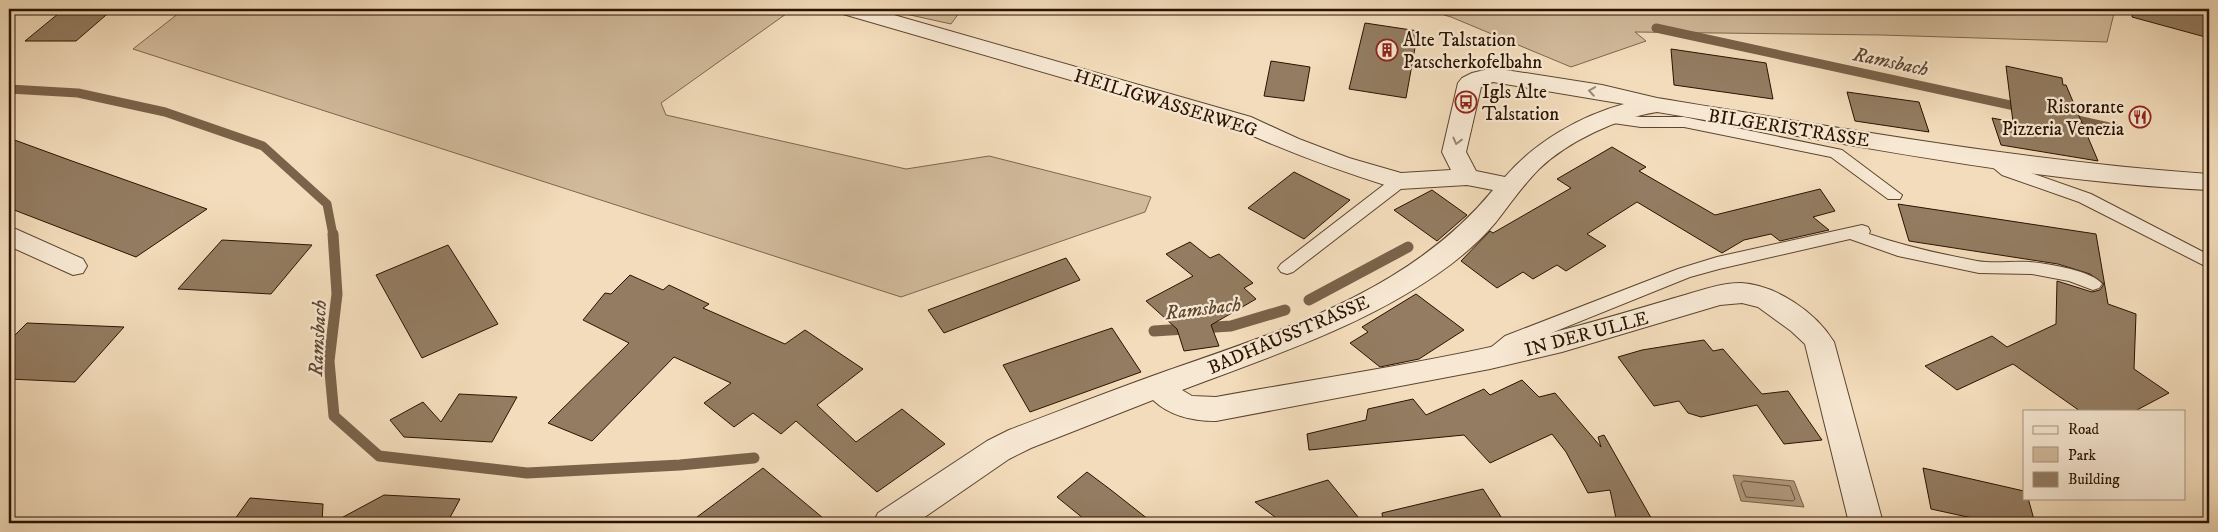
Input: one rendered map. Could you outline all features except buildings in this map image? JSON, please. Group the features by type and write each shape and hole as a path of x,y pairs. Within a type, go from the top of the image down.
{"street":[{"name":"HEILIGWASSERWEG","path":"851,9 1242,122 1290,144 1340,163 1400,181 1467,177 1512,186"},
{"name":"BILGERISTRASSE","path":"1467,177 1454,152 1470,83 1493,75 1602,92 1657,105 1992,160 2112,175 2209,182"},
{"name":"BADHAUSSTRASSE","path":"890,523 998,450 1159,386 1251,353 1364,304 1405,281 1458,245 1494,209 1540,155 1604,118 1629,108 1657,105"},
{"path":"9,235 73,266"},
{"name":"IN DER ULLE","path":"1159,386 1168,397 1180,405 1189,408 1216,409 1490,358 1572,338 1725,294 1750,294 1772,301 1806,327 1818,342 1866,523"}],"lane":[{"path":"1604,118 1641,122 1684,122 1836,153 1894,195"},
{"path":"1992,160 2008,171 2085,198 2209,262"},
{"path":"1287,268 1400,181"},
{"path":"1490,358 1512,340 1642,292 1684,273 1717,263 1858,233 1898,250 1979,267 2032,268 2073,276 2093,284"}],"green space":[{"path":"184,9 793,9 661,103 666,115 906,169 989,156 1151,197 1145,212 901,297 133,49"},
{"path":"883,9 962,9 951,24"},
{"path":"1424,9 2115,9 2107,42 1881,35 1635,32 1646,41 1571,67 1451,17"}],"water":[{"path":"1733,475 1794,481 1804,507 1741,501"}],"waterway":[{"name":"Ramsbach","path":"1656,28 2024,108"},
{"name":"Ramsbach","path":"9,89 78,93 165,112 263,146 327,204 333,235"},
{"name":"Ramsbach","path":"2068,118 2118,129"},
{"name":"Ramsbach","path":"333,234 337,294 329,361 334,416 379,456 527,473 680,465 754,458"},
{"name":"Ramsbach","path":"1309,300 1408,247"},
{"name":"Ramsbach","path":"1154,331 1231,326 1285,310"}],"place":[{"name":"Alte Talstation Patscherkofelbahn","path":"1387,50"},
{"name":"Igls Alte Talstation","path":"1466,102"},
{"name":"Ristorante Pizzeria Venezia","path":"2140,117"}]}
